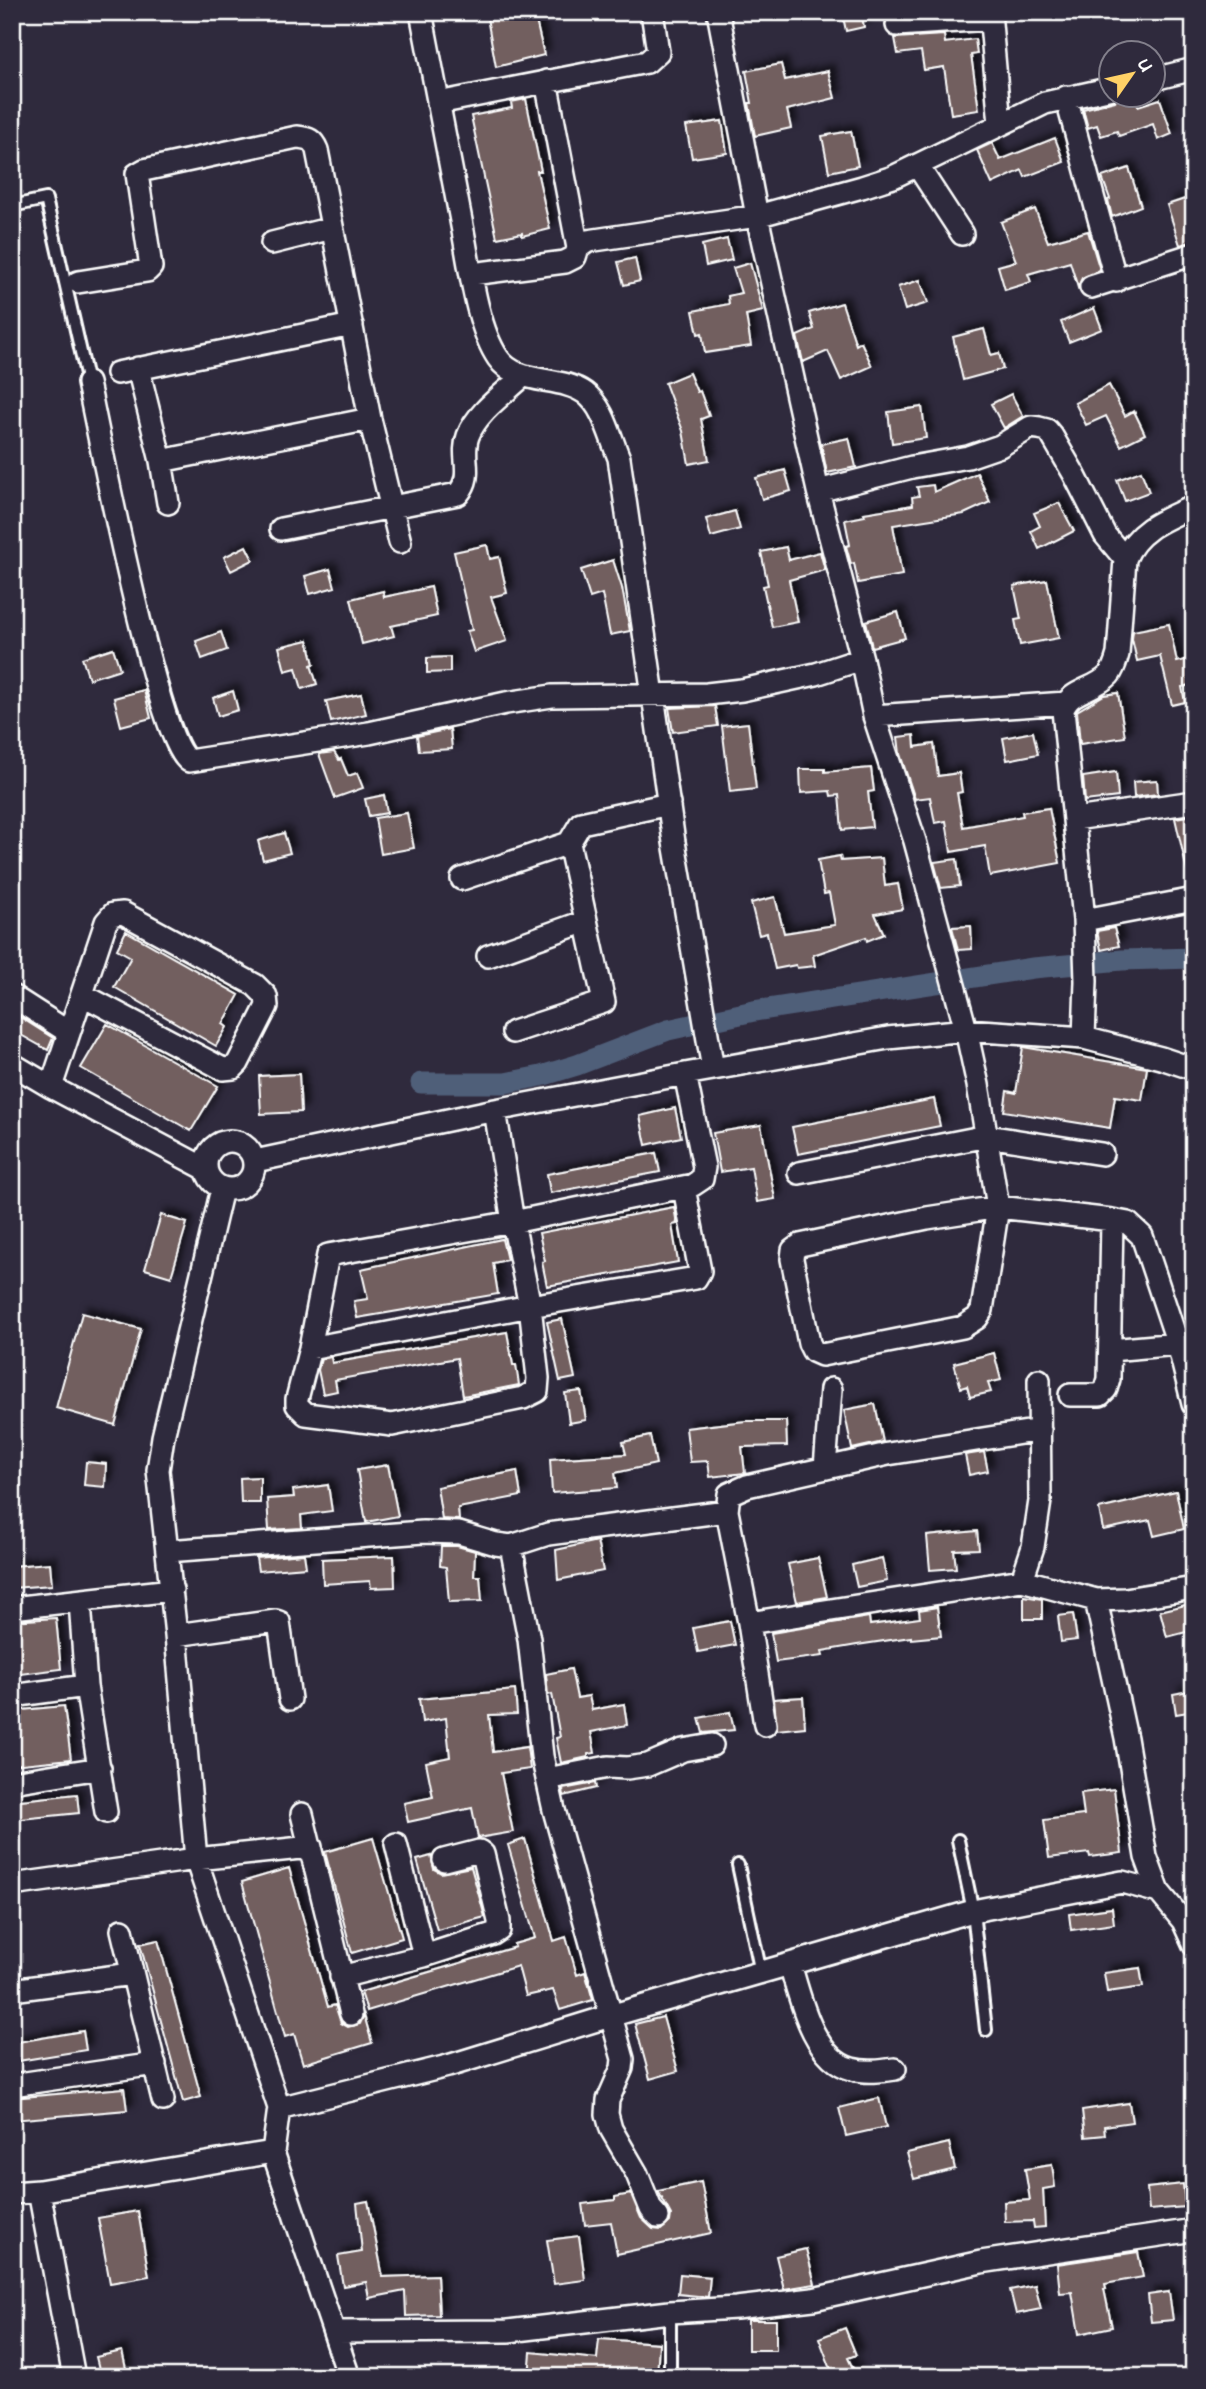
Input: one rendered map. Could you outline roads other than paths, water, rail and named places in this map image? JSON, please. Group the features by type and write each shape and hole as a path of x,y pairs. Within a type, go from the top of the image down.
{"street":[{"path":"422,12 472,274 485,331 492,347 500,362 523,376 570,386 587,394 606,423 619,458 669,804 713,1069"},
{"path":"438,103 653,59 659,45 652,12"},
{"path":"718,12 757,216 818,491 862,659 874,716 915,841 967,1030 998,1207 982,1310 977,1318 963,1327 822,1355 813,1351 809,1343 792,1259 793,1250 800,1245 928,1218 998,1207 1112,1220 1128,1223 1142,1236 1178,1343 1193,1404"},
{"path":"897,25 990,15 1000,124"},
{"path":"1168,75 1194,69"},
{"path":"472,274 565,262 575,257 578,248 546,81"},
{"path":"578,248 588,242 757,216 862,187 893,177 1045,103 1098,91"},
{"path":"1066,97 1116,281"},
{"path":"78,282 147,271 151,267 137,174 144,170 298,137 308,138 317,150 370,419 400,542"},
{"path":"917,165 962,234"},
{"path":"272,243 332,228"},
{"path":"1091,287 1194,254"},
{"path":"168,503 161,461 128,370 352,325"},
{"path":"281,529 458,494 465,486 465,444 474,422 523,376"},
{"path":"88,383 133,595 161,697 185,759 189,761 369,733 527,700 586,695 708,694 742,690 790,681 862,659"},
{"path":"161,461 370,419"},
{"path":"818,491 912,467 968,457 1000,446 1031,427 1039,428 1052,436 1112,547 1125,559"},
{"path":"874,716 1066,703 1108,677 1118,654 1125,559 1131,545 1140,535 1194,506"},
{"path":"1066,703 1063,725 1084,920 1086,981 1083,1038"},
{"path":"1075,819 1194,802"},
{"path":"462,879 569,843 581,823 669,804"},
{"path":"513,1032 604,1002 569,843"},
{"path":"1084,920 1194,899"},
{"path":"51,1087 106,922 117,912 255,985 266,996 267,1006 238,1063 233,1068 223,1069 83,995"},
{"path":"488,956 586,921"},
{"path":"12,996 68,1032"},
{"path":"255,1161 495,1110 685,1074 888,1038 967,1030 1083,1038 1194,1069"},
{"path":"12,1064 206,1169"},
{"path":"495,1110 513,1222 530,1306 537,1391 523,1398 392,1425 306,1414 296,1405 328,1255 513,1222 684,1188 702,1179 704,1167 685,1074"},
{"path":"799,1173 987,1136 1102,1154"},
{"path":"231,1141 246,1147 255,1161 252,1178 246,1184 230,1190 215,1184 206,1169 206,1160 215,1146 231,1141"},
{"path":"310,1348 696,1278 700,1271 684,1188"},
{"path":"222,1189 163,1437 158,1470 172,1590 196,1859 279,2108 272,2152 349,2377"},
{"path":"1070,1395 1100,1395 1110,1379 1112,1220"},
{"path":"1110,1350 1178,1343"},
{"path":"1022,1580 1033,1547 1040,1502 1040,1380"},
{"path":"825,1468 831,1389"},
{"path":"765,1725 727,1511 729,1494 737,1489 888,1454 1040,1430"},
{"path":"167,1551 423,1532 459,1533 511,1546 548,1534 727,1511"},
{"path":"511,1546 529,1639 547,1779 623,2059 622,2068 608,2100 607,2114 611,2129 637,2174 651,2209 658,2217"},
{"path":"749,1623 1022,1580 1096,1600 1125,1599 1194,1588"},
{"path":"12,1608 172,1590"},
{"path":"1096,1600 1126,1738 1146,1857 1159,1892 1183,1921 1194,1945"},
{"path":"80,1601 86,1686 106,1812"},
{"path":"176,1635 279,1622 290,1699"},
{"path":"12,1696 86,1686"},
{"path":"547,1779 608,1767 648,1765 683,1750 712,1745"},
{"path":"12,1782 100,1768"},
{"path":"302,1814 351,2014"},
{"path":"396,1844 424,1956"},
{"path":"12,1885 196,1859 311,1847"},
{"path":"341,1977 424,1956 499,1930 483,1854 480,1851 444,1860"},
{"path":"279,2108 448,2066 610,2016 972,1912 1122,1882 1159,1892"},
{"path":"122,1930 163,2100"},
{"path":"790,1964 808,2022 830,2056 849,2069 873,2072 895,2069"},
{"path":"12,1990 132,1974"},
{"path":"12,2085 155,2064"},
{"path":"12,2193 40,2192 272,2152"},
{"path":"40,2192 74,2377"},
{"path":"335,2332 508,2331 813,2299 981,2262 1194,2230"}],"lane":[{"path":"12,206 46,199 88,383"},
{"path":"958,1840 972,1912 986,2030"},
{"path":"738,1865 761,1973"},
{"path":"670,2312 670,2377"}],"waterway":[{"path":"421,1083 505,1083 541,1076 668,1030 754,1011 1033,968 1122,960 1194,958"}]}
